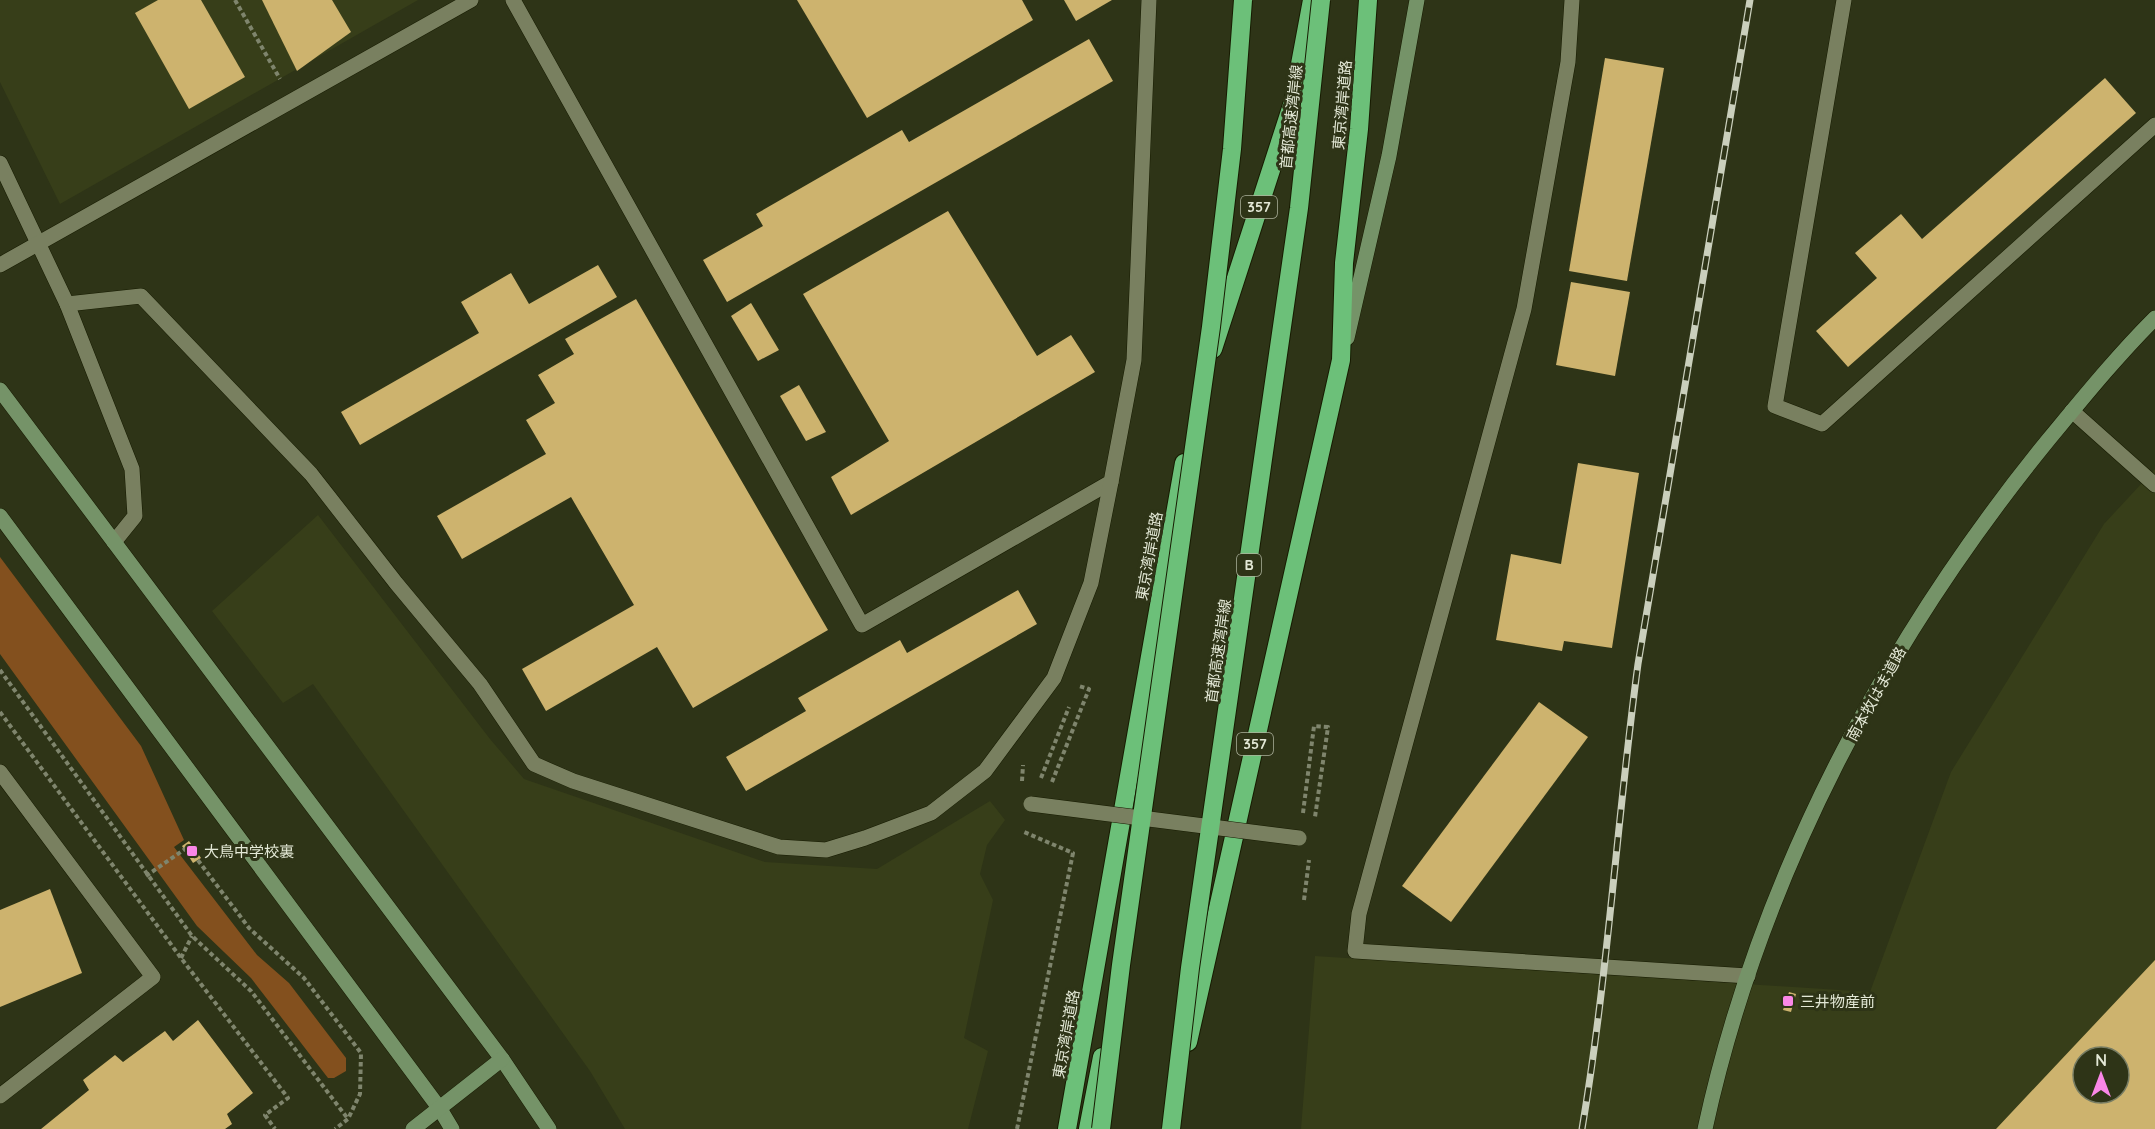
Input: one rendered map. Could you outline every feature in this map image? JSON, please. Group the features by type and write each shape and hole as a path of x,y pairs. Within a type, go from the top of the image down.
{"highway":[{"path":"1101,1129 1121,965 1211,327 1232,149 1243,0"},
{"name":"東京湾岸道路","path":"1067,1129 1192,411 1293,102 1312,0"},
{"name":"首都高速湾岸線","path":"1170,1129 1190,968 1298,220 1321,0"},
{"name":"東京湾岸道路","path":"1170,1129 1341,360 1344,263 1359,129 1368,0"},
{"path":"1088,1129 1121,965"}],"street":[{"path":"0,265 471,0"},
{"path":"513,0 862,625 1112,482"},
{"path":"67,304 141,296 311,474 396,583 480,684 534,764 573,782 779,847 826,850 931,813 985,771 1054,678 1091,583 1134,360 1149,0"},
{"path":"1192,411 1227,173 1243,0"},
{"path":"1341,360 1389,156 1417,0"},
{"path":"1572,0 1568,62 1524,309 1359,914 1355,951 1748,976"},
{"path":"1844,0 1775,406 1822,424 2155,125"},
{"path":"0,163 67,304 132,470 135,516 114,542"},
{"name":"南本牧はま道路","path":"1705,1129 1740,999 1779,886 1833,771 1890,664 2007,490 2072,411 2155,318"},
{"path":"0,390 502,1059 549,1129"},
{"path":"2072,411 2155,484"},
{"path":"0,516 440,1109 452,1129"},
{"path":"0,772 153,977 0,1096"},
{"path":"1031,804 1299,838"},
{"path":"413,1129 502,1059"}],"path":[{"path":"235,0 293,100"},
{"path":"0,670 146,876 192,936 251,991 348,1119"},
{"path":"1052,783 1089,689 1077,685 1073,696"},
{"path":"1031,804 1069,706"},
{"path":"0,712 181,958 288,1098 265,1115 275,1129"},
{"path":"1021,725 1024,761 1022,784"},
{"path":"1299,838 1314,726 1328,727 1315,819"},
{"path":"1031,835 1035,825"},
{"path":"1017,1129 1073,853 1018,830"},
{"path":"146,876 188,847 249,928 304,978 361,1053 360,1094 348,1119 335,1129"},
{"path":"1304,900 1310,854"},
{"path":"181,958 192,936"}],"shaded area":[{"path":"0,0 418,0 60,204 0,82"},
{"path":"2155,469 2155,1129 1301,1129 1315,956 1870,992 1951,772 2104,524"},
{"path":"318,515 490,739 524,779 765,862 877,869 990,801 1005,820 987,845 980,874 993,900 964,1038 988,1051 968,1129 625,1129 590,1071 313,684 283,703 212,611"},
{"path":"0,557 141,746 184,840 174,847 257,955 289,983 346,1058 346,1071 334,1078 328,1078 251,978 197,926 0,654"}],"building":[{"path":"158,0 201,0 245,77 189,109 135,13"},
{"path":"262,0 332,0 351,32 297,71"},
{"path":"797,0 1022,0 1033,20 867,118"},
{"path":"1064,0 1112,0 1076,21"},
{"path":"1089,39 1113,81 727,302 703,260 763,226 756,214 902,130 909,142"},
{"path":"1605,58 1664,68 1627,281 1569,271"},
{"path":"2105,78 2136,113 1848,367 1816,331 1877,278 1855,253 1901,214 1922,239"},
{"path":"948,211 1037,356 1071,335 1095,372 851,515 831,477 889,441 803,294"},
{"path":"598,265 617,297 360,445 341,412 479,333 461,302 511,273 529,304"},
{"path":"1571,282 1630,292 1615,376 1556,365"},
{"path":"636,299 828,630 693,708 657,647 546,711 522,669 634,605 571,497 462,559 437,516 546,454 526,420 555,403 538,375 574,354 565,339"},
{"path":"751,303 779,350 758,361 731,316"},
{"path":"799,385 826,432 806,441 780,396"},
{"path":"1578,463 1639,473 1612,648 1564,641 1562,651 1496,640 1511,554 1561,564"},
{"path":"1018,590 1037,624 746,791 726,757 806,711 798,698 900,640 907,653"},
{"path":"1539,702 1588,737 1451,922 1402,886"},
{"path":"189,841 201,858 193,863 182,846"},
{"path":"50,889 82,973 0,1007 0,910"},
{"path":"2155,960 2155,1129 1996,1129 2071,1049 2071,1105 2131,1105 2131,1045 2075,1045"},
{"path":"1789,992 1796,994 1791,1012 1783,1010"},
{"path":"198,1020 253,1093 227,1114 232,1124 225,1129 41,1129 89,1090 83,1080 115,1055 123,1062 165,1031 173,1041"}],"railway":[{"path":"1582,1129 1606,955 1638,664 1750,0"}],"place":[{"name":"大鳥中学校裏","path":"192,851"},
{"name":"三井物産前","path":"1788,1001"}]}
